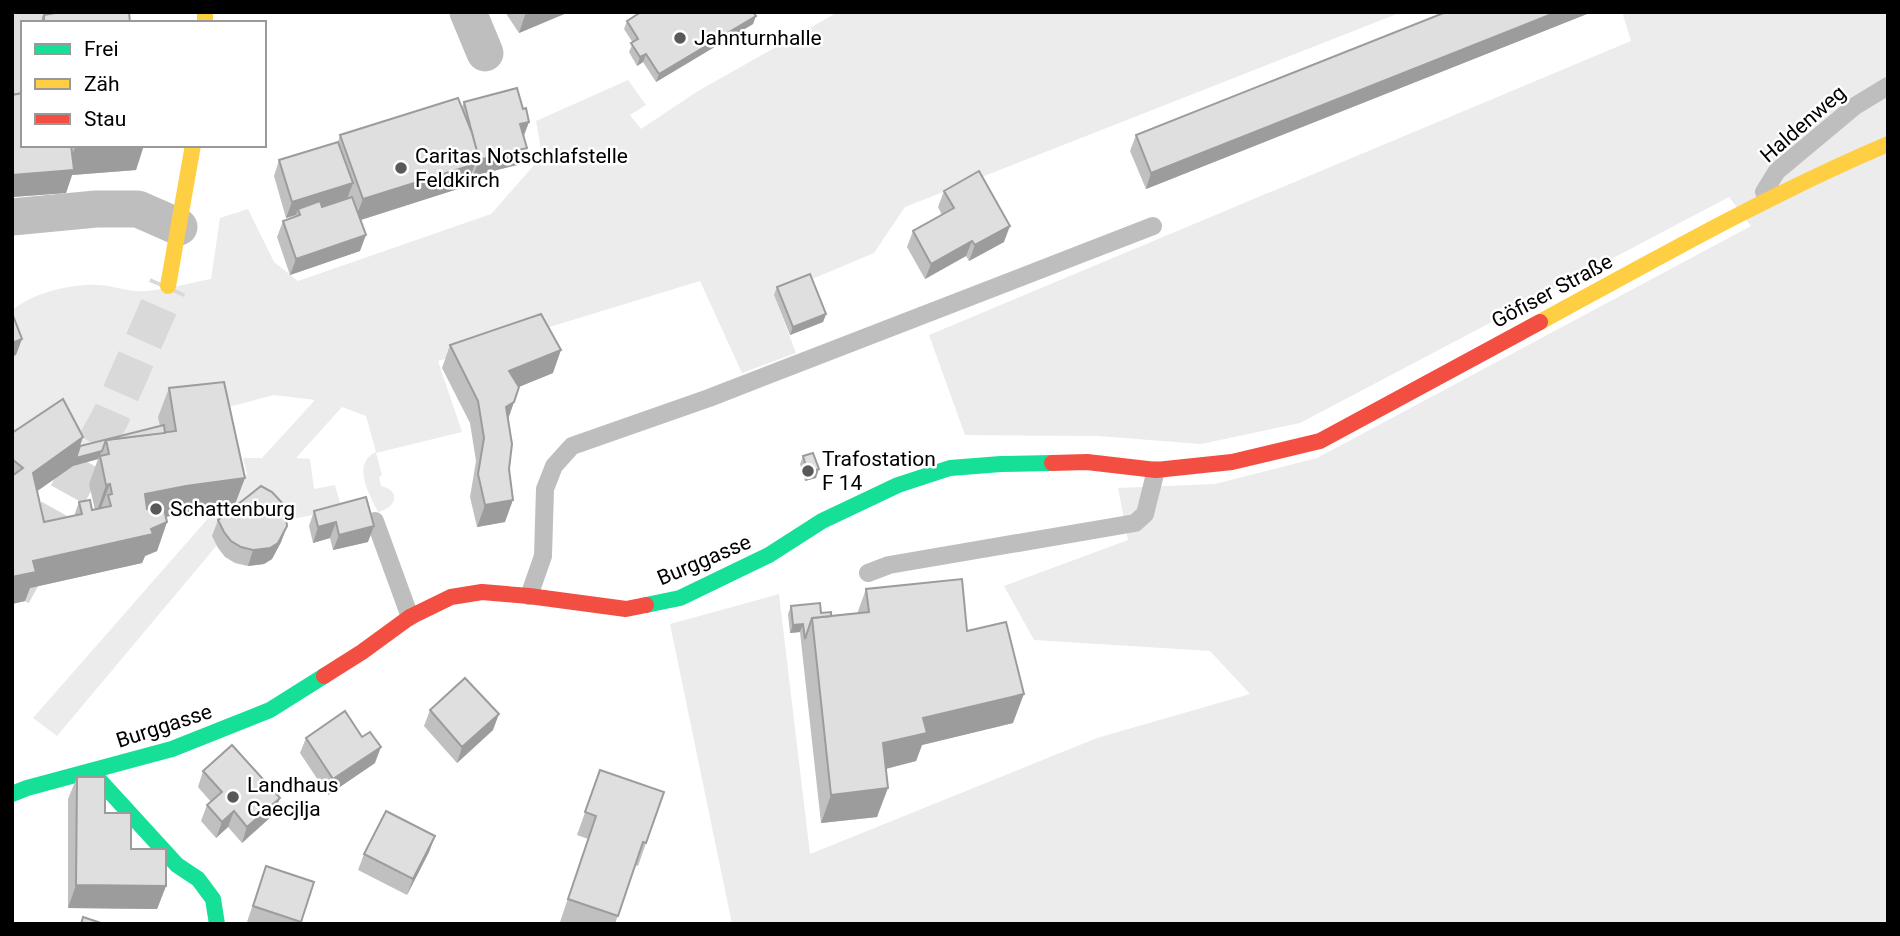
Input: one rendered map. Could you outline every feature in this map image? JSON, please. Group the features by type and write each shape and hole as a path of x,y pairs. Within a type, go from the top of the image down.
{"main road":[{"name":"Göfiser Straße","path":"1232,462 1320,441 1756,205 1839,164 1888,144"},
{"path":"168,286 193,147"},
{"name":"Burggasse","path":"12,794 172,749 270,710 362,652 410,617 451,597 482,593 529,596 626,609 680,598 769,555 822,521 876,495 950,468 1087,462 1156,470 1232,462"},
{"path":"91,771 177,865 198,879 214,899 217,924"}],"street":[{"path":"468,12 485,53"},
{"path":"12,217 96,209 138,209 179,227"}],"lane":[{"name":"Haldenweg","path":"1756,205 1777,171 1855,106 1888,86"},
{"path":"529,596 543,556 545,489 554,466 572,446 709,398 1153,226"},
{"path":"868,573 889,565 1135,523 1145,514 1156,470"},
{"path":"375,521 410,617"}],"shaded area":[{"path":"838,12 1402,12 905,207 874,253 774,295 796,353 742,373 700,281 438,361 462,432 376,453 382,475 379,477 381,486 388,488 394,495 392,503 384,510 378,512 364,480 364,464 376,452 366,416 342,407 296,458 310,459 314,489 335,485 342,509 228,532 57,736 33,718 247,474 243,458 262,458 315,400 274,395 214,411 161,433 68,457 12,455 12,357 16,355 12,344 12,311 41,294 65,288 99,285 141,291 211,279 220,218 248,209 274,262 298,281 491,214 542,156 536,121 628,80 646,105 630,115 641,129 698,91"},
{"path":"1622,12 1888,12 1888,924 732,924 670,624 779,594 810,854 1097,738 1250,694 1210,651 1034,640 1004,586 1128,540 1118,488 1215,484 1317,458 1751,226 1729,197 1300,423 1201,444 1098,436 965,435 929,335 1631,41"}],"building":[{"path":"12,12 61,12 44,15 42,21 21,21 21,93 12,95"},
{"path":"61,12 129,12 130,21 44,21 44,15"},
{"name":"Jahnturnhalle","path":"641,12 753,12 756,16 659,74 646,54 640,57 631,43 638,39 627,21"},
{"path":"1446,12 1557,12 1151,173 1136,135"},
{"path":"517,88 529,122 520,124 527,148 479,160 464,102"},
{"path":"21,93 21,147 71,147 74,170 12,175 12,95"},
{"name":"Caritas Notschlafstelle Feldkirch","path":"458,98 478,155 470,157 472,165 363,199 340,135"},
{"path":"338,142 353,183 292,202 279,160"},
{"path":"979,171 1010,226 975,245 972,241 931,264 913,231 954,208 944,191"},
{"path":"352,197 366,235 296,259 283,221 300,215 298,209 320,201 322,207"},
{"path":"810,274 826,314 793,327 777,287"},
{"path":"12,313 22,339 12,343"},
{"path":"541,314 561,350 509,371 519,387 514,402 506,407 512,444 509,469 513,500 485,505 478,474 484,438 478,401 450,345"},
{"path":"224,382 245,478 145,494 147,509 163,504 167,522 151,529 153,534 33,561 36,572 12,577 12,476 23,468 12,459 12,433 63,399 83,437 33,473 44,522 82,514 79,502 90,500 92,510 111,506 108,495 112,494 110,484 106,485 100,456 109,454 106,440 176,431 169,388"},
{"path":"164,425 165,433 106,440 102,451 76,458 80,446"},
{"path":"813,453 819,469 808,473 803,456"},
{"path":"261,486 272,492 285,506 287,526 278,543 270,548 253,550 231,541 218,520"},
{"path":"366,497 374,526 339,535 336,522 318,527 314,511"},
{"path":"962,579 967,631 1006,622 1024,694 923,718 927,733 883,743 888,788 831,795 812,618 869,612 866,589"},
{"path":"820,603 821,613 831,612 831,616 812,618 805,639 803,624 793,625 791,606"},
{"path":"465,678 499,714 462,747 430,710"},
{"path":"345,711 362,737 370,732 381,747 333,779 306,738"},
{"name":"Landhaus Caecjlja","path":"232,745 280,798 247,827 234,811 222,822 207,805 222,792 203,771"},
{"path":"600,770 664,792 646,843 643,842 618,916 568,899 596,816 585,812"},
{"path":"77,777 105,777 105,813 131,813 131,849 166,849 166,886 76,885"},
{"path":"386,811 435,836 413,879 364,854"},
{"path":"266,866 314,882 301,922 253,906"},
{"path":"83,917 104,924 81,924"}],"tunnel":[{"path":"12,594 110,418 168,286"}],"traffic: fast":[{"path":"646,605 680,598 769,555 822,521 898,485 950,468 1052,463"},
{"path":"12,794 172,749 270,710 324,676"},
{"path":"91,771 177,865 198,879 213,899 217,924"}],"traffic: slow":[{"path":"205,12 205,21"},
{"path":"1540,322 1755,206 1888,144"},
{"path":"168,286 193,147"}],"traffic: jam":[{"path":"1052,463 1087,462 1156,470 1232,462 1320,441 1540,322"},
{"path":"324,676 410,617 451,597 482,592 626,609 646,605"}],"place":[{"name":"Jahnturnhalle","path":"680,38"},
{"name":"Caritas Notschlafstelle Feldkirch","path":"401,168"},
{"name":"Trafostation F 14","path":"808,471"},
{"name":"Schattenburg","path":"156,509"},
{"name":"Landhaus Caecjlja","path":"233,797"}]}
